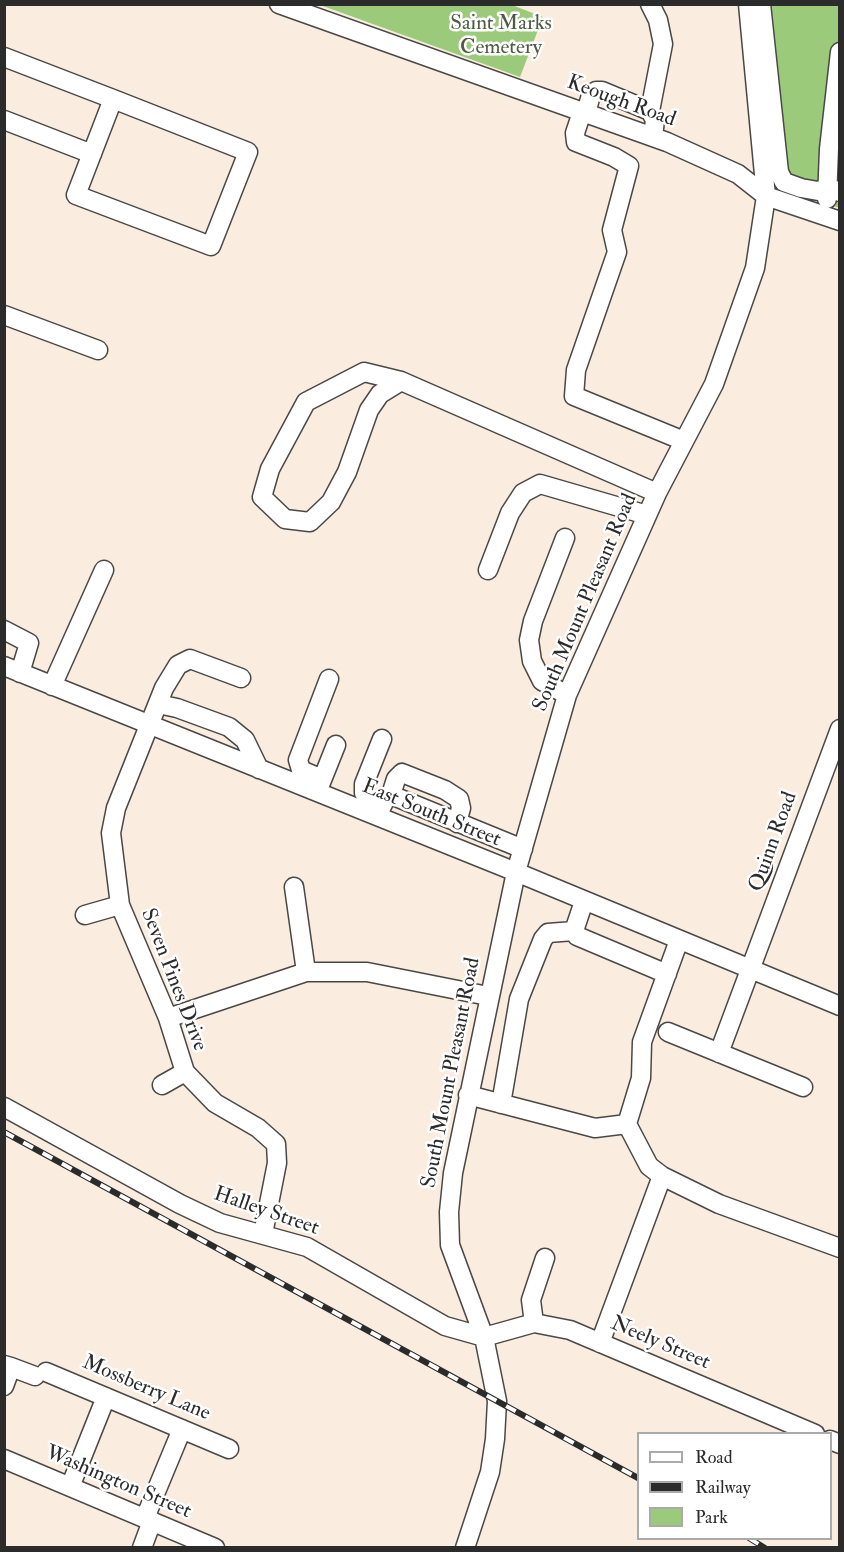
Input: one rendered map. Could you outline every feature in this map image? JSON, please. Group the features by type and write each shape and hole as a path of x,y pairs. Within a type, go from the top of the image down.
{"street":[{"name":"Keough Road","path":"279,4 653,137 738,174 766,196 832,218"},
{"path":"650,4 658,20 663,44 650,111"},
{"name":"South Mount Pleasant Road","path":"465,1548 490,1472 497,1401 484,1337 450,1245 453,1173 488,996 516,872 567,695 657,493 714,384 755,268 766,196 747,4"},
{"path":"761,4 779,172 784,182 801,188 818,191 834,190"},
{"path":"834,190 829,149 840,52"},
{"path":"7,65 113,99 248,152 211,246 76,195 113,99"},
{"path":"653,137 654,117 650,111 599,91 591,95 575,133 576,142 614,157 629,166 612,231 617,252 576,370 574,396 684,441"},
{"path":"4,120 92,153"},
{"path":"832,218 834,190 840,167"},
{"path":"4,315 98,350"},
{"path":"401,381 380,394 369,410 346,472 331,502 310,522 285,519 262,497 270,469 306,402 364,372 401,381 657,493"},
{"path":"488,570 510,513 523,493 540,484 647,515"},
{"path":"565,538 533,621 530,640 532,661 543,681 567,695"},
{"path":"52,686 104,570"},
{"path":"4,630 29,643 12,669"},
{"name":"Seven Pines Drive","path":"241,678 190,659 178,664 158,704 116,808 111,833 120,905 168,1018 184,1072 215,1103 258,1128 276,1144 277,1162 263,1234"},
{"name":"East South Street","path":"12,669 260,769 384,804 516,872 840,1006"},
{"path":"329,679 298,760 301,770 320,786 336,746"},
{"path":"158,704 177,708 229,727 245,740 260,769"},
{"name":"Quinn Road","path":"719,1053 840,729"},
{"path":"382,739 364,784 364,793 384,804 457,823 523,849"},
{"path":"384,804 396,779 402,773 445,790 459,799 461,808 457,823"},
{"path":"294,887 306,972"},
{"path":"574,931 584,901"},
{"name":"Seven Pines Drive","path":"85,915 120,905"},
{"path":"574,931 577,936 667,974"},
{"path":"501,1104 519,999 543,939 548,933 574,931"},
{"path":"679,940 642,1042 641,1078 627,1124 649,1166 662,1176 719,1204 840,1248"},
{"path":"168,1018 306,972 367,972 488,996"},
{"path":"668,1032 803,1087"},
{"name":"Seven Pines Drive","path":"162,1085 184,1072"},
{"path":"468,1095 595,1128 627,1124"},
{"name":"Halley Street","path":"4,1107 180,1204 220,1223 307,1247 445,1326 484,1337"},
{"path":"600,1343 662,1176"},
{"path":"534,1323 531,1300 545,1258"},
{"name":"Neely Street","path":"484,1337 534,1323 570,1329 810,1432"},
{"path":"4,1386 8,1366"},
{"name":"Mossberry Lane","path":"8,1366 40,1374 106,1397 229,1449"},
{"path":"70,1487 106,1397"},
{"path":"142,1548 149,1520 182,1428"},
{"name":"Washington Street","path":"4,1459 215,1548"}],"green space":[{"name":"Saint Marks Cemetery","path":"320,5 512,5 543,17 520,77"},
{"path":"757,5 839,5 839,208 782,187"}],"railway":[{"path":"4,1132 637,1477"},
{"path":"752,1540 765,1548"}]}
